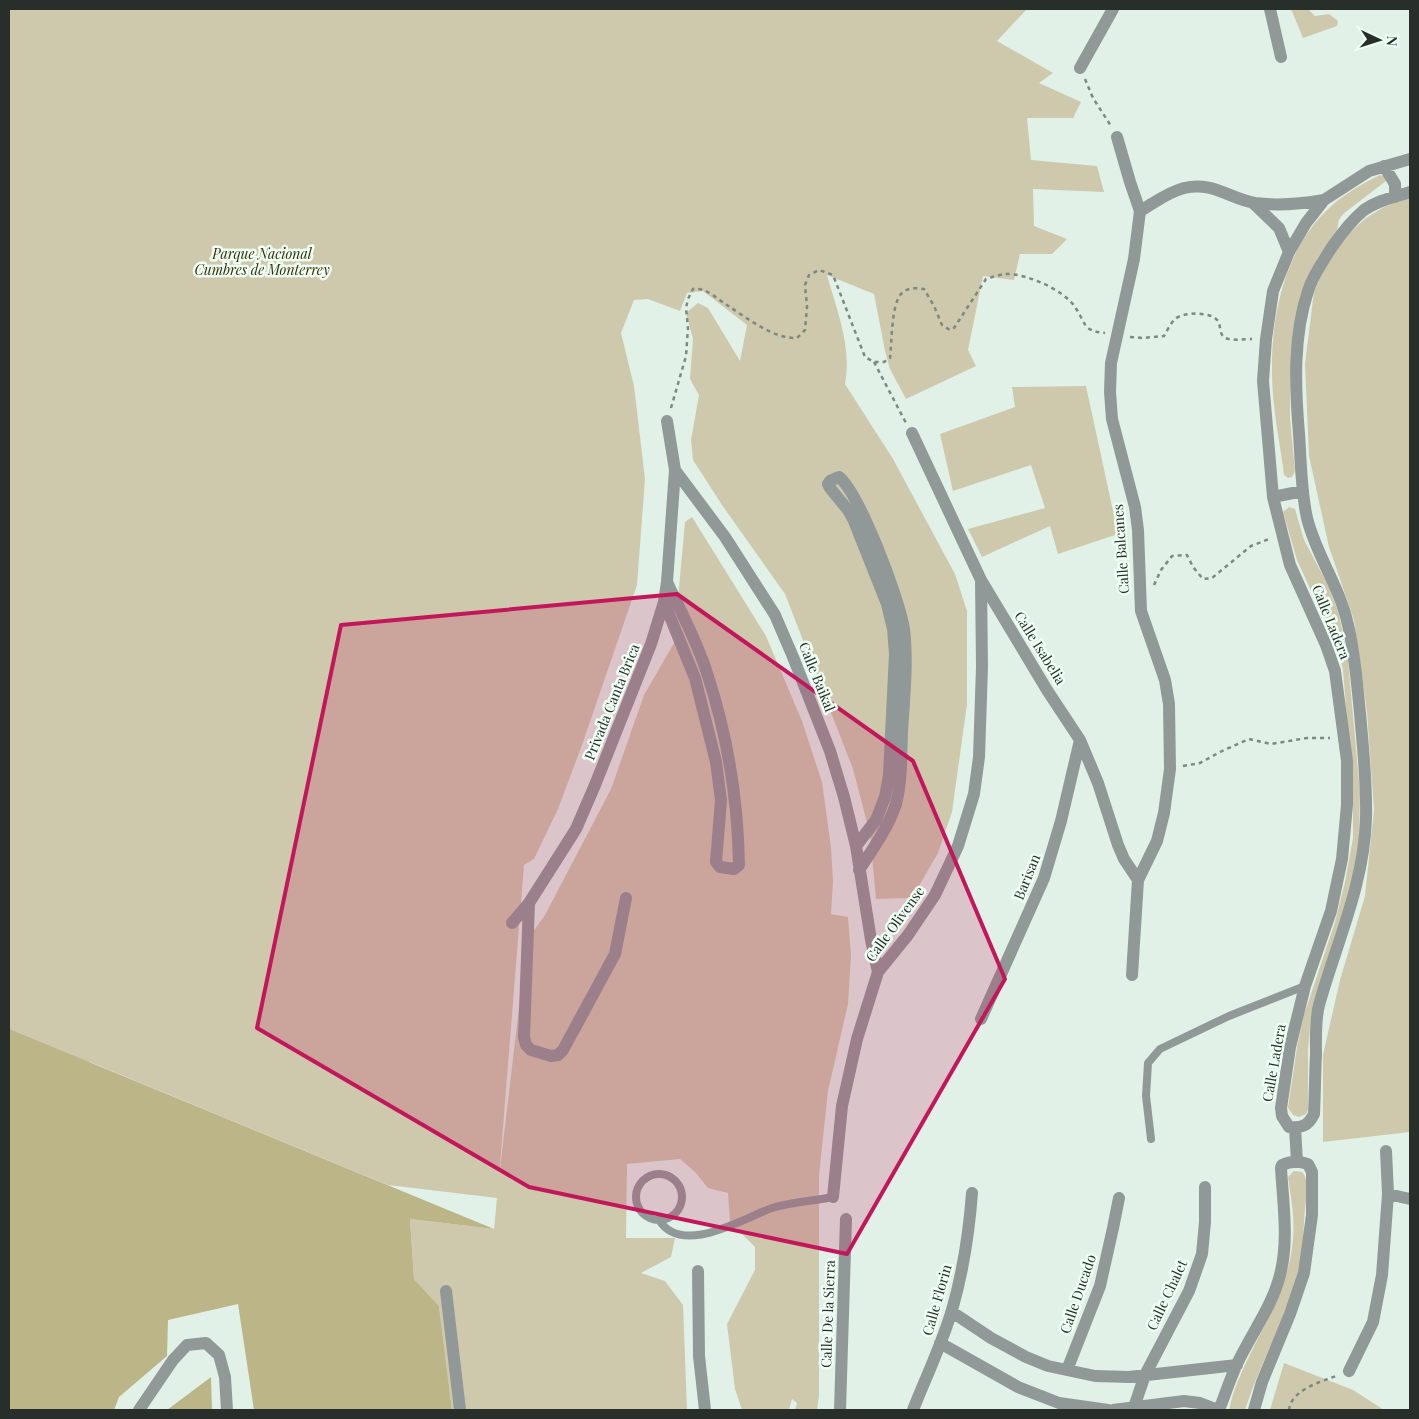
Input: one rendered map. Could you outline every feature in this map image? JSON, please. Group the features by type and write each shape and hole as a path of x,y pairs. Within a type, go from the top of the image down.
{"street":[{"path":"1080,68 1113,9"},
{"path":"1270,9 1281,56"},
{"path":"1118,137 1140,211 1165,196 1184,188 1200,187 1216,188 1253,203 1299,205 1324,200"},
{"name":"Calle Ladera","path":"1410,159 1370,171 1324,200 1306,223 1289,252 1273,291 1266,339 1263,381 1273,496 1290,565 1326,645 1335,671 1344,738 1347,805 1342,859 1331,911 1305,986 1290,1047 1281,1108 1289,1128 1308,1125 1314,1114 1318,1008 1357,889 1366,819 1366,793 1354,656 1338,594 1318,552 1310,527 1303,491 1296,397 1302,312 1309,288 1322,262 1341,234 1364,210 1380,201 1410,192"},
{"path":"1384,166 1395,184 1395,197"},
{"path":"1253,203 1279,228 1289,252"},
{"name":"Calle Balcanes","path":"1138,880 1162,827 1170,769 1169,704 1165,680 1140,611 1138,530 1135,507 1112,419 1110,392 1111,363 1134,259 1140,211"},
{"name":"Calle Baikal","path":"667,421 675,470 725,537 775,615 830,751 856,846 878,972"},
{"name":"Calle Isabelia","path":"912,433 980,580 1080,740 1098,783 1118,845 1124,859 1138,880"},
{"name":"Privada Canta Brica","path":"512,923 529,903 576,829 642,671 664,602 675,470"},
{"path":"856,846 876,820 885,797 889,775 895,654 893,629 887,604 848,510 828,484 839,477 864,517 897,601 904,627 906,654 900,776 896,803 885,829 859,870"},
{"path":"1273,496 1303,491"},
{"name":"Calle Olivense","path":"833,1197 842,1106 857,1039 878,972 908,935 935,895 958,846 974,794 979,757 982,666 980,580"},
{"path":"664,602 695,678 716,762 721,800 716,862 720,867 734,869 739,865 739,833 728,760 719,718 707,674 696,644 667,582"},
{"name":"Barisan","path":"981,1019 1044,878 1061,822 1080,740"},
{"path":"1132,975 1138,880"},
{"path":"529,903 524,1037 526,1045 531,1050 551,1056 563,1050 615,954 626,898"},
{"path":"1295,1128 1297,1162"},
{"path":"1350,1371 1373,1322 1382,1275 1388,1194 1386,1151"},
{"path":"1113,1410 1184,1402 1200,1403 1219,1410 1237,1365 1273,1298 1281,1274 1285,1246 1282,1165 1297,1162 1308,1164 1312,1172 1312,1215 1304,1273 1290,1314 1262,1382 1254,1410"},
{"name":"Calle Chalet","path":"1133,1409 1145,1375 1189,1290 1202,1254 1205,1222 1204,1187"},
{"name":"Calle Florin","path":"913,1410 952,1312 962,1274 972,1193"},
{"path":"1388,1194 1410,1199"},
{"name":"Calle Ducado","path":"1067,1370 1100,1286 1119,1198"},
{"name":"Calle De la Sierra","path":"840,1410 846,1219"},
{"path":"698,1271 699,1356 705,1410"},
{"path":"446,1292 460,1410"},
{"path":"952,1312 991,1338 1026,1357 1048,1366 1095,1376 1129,1377 1237,1365"},
{"path":"139,1410 173,1360 187,1346 206,1343 219,1355 225,1377 227,1410"},
{"path":"940,1344 1018,1388 1058,1406 1108,1410"}],"lane":[{"path":"1151,1139 1146,1096 1148,1063 1160,1048 1228,1016 1305,986"},
{"path":"659,1220 672,1216 682,1197 677,1184 672,1179 659,1175 646,1179 641,1184 636,1197 641,1211 646,1216 659,1220 663,1226 675,1234 696,1236 724,1229 774,1208 833,1197"}],"path":[{"path":"1080,68 1093,98 1118,137"},
{"path":"667,421 686,356 688,328 686,308 693,288 698,288 714,295 763,327 788,338 797,338 805,330 807,307 805,285 809,275 819,270 833,274 865,357 874,362 884,362 890,358 894,312 902,292 914,288 924,289 942,325 950,330 954,328 986,279 1006,274 1028,278 1056,290 1074,306 1082,322 1090,330 1143,338 1164,336 1174,320 1183,314 1201,314 1214,316 1222,334 1226,338 1266,339"},
{"path":"874,362 912,433"},
{"path":"1150,591 1161,570 1172,556 1187,555 1193,567 1203,578 1212,578 1251,546 1282,533"},
{"path":"1170,769 1200,763 1249,738 1271,744 1307,738 1344,738"},
{"path":"1289,1410 1290,1405 1299,1394 1312,1385 1350,1371"}],"highlighted area":[{"path":"677,594 913,761 1005,979 847,1254 529,1187 257,1028 341,625"}],"green space":[{"name":"Parque Nacional Cumbres de Monterrey","path":"9,9 1027,9 997,41 1053,73 1039,83 1081,102 1073,118 1027,118 1031,160 1097,166 1104,192 1033,189 1034,226 1067,239 1052,254 1020,254 1014,280 983,276 968,350 976,366 906,399 890,369 874,294 827,275 845,343 847,370 845,384 893,459 955,574 967,611 967,704 952,812 938,853 912,898 876,899 870,834 853,769 785,594 722,505 693,460 691,440 699,395 690,379 693,339 686,313 698,303 708,308 740,361 747,325 703,291 687,293 680,311 648,299 634,300 621,333 634,386 645,479 637,585 558,809 534,859 524,865 499,1177 527,940 545,915 611,789 644,695 674,643 685,522 692,517 766,636 802,721 822,782 831,847 833,882 831,914 848,917 851,955 848,1004 828,1091 819,1175 819,1395 817,1410 795,1410 797,1403 792,1399 789,1410 742,1410 735,1389 727,1324 755,1270 755,1247 730,1222 728,1193 708,1188 695,1172 680,1159 627,1164 626,1238 675,1238 671,1257 641,1273 665,1281 683,1305 687,1410 452,1410 439,1306 414,1279 410,1219 494,1229 497,1198 388,1185 90,1062 9,1200"},
{"path":"1291,9 1308,9 1315,16 1329,14 1338,21 1337,26 1303,38"},
{"path":"1380,175 1385,177 1386,181 1343,214 1339,220 1337,230 1318,257 1306,283 1290,377 1290,418 1295,471 1292,477 1288,478 1284,475 1272,386 1274,330 1283,287 1299,247 1310,229 1337,201 1350,191"},
{"path":"1410,196 1410,1132 1323,1142 1323,1055 1340,980 1365,896 1374,810 1367,712 1354,620 1329,547 1309,456 1305,364 1314,291 1328,262 1346,236 1366,218 1382,208"},
{"path":"1086,386 1118,534 1058,554 1050,526 982,557 968,529 1045,508 1031,465 953,491 940,434 1015,407 1012,387"},
{"path":"1289,507 1295,509 1304,540 1327,583 1339,614 1348,660 1360,792 1359,839 1352,882 1311,1017 1308,1050 1308,1110 1306,1114 1299,1117 1293,1115 1288,1108 1297,1047 1304,1015 1335,922 1345,882 1353,838 1353,792 1343,670 1338,649 1297,560 1283,512"},
{"path":"1294,1171 1302,1172 1307,1184 1303,1247 1299,1270 1294,1288 1245,1410 1229,1410 1238,1381 1271,1312 1285,1277 1293,1239 1288,1177"},
{"path":"1284,1363 1353,1390 1384,1410 1270,1410"}],"shaded area":[{"path":"9,1029 494,1229 410,1219 414,1279 439,1306 452,1410 254,1410 238,1304 168,1320 167,1356 119,1397 114,1410 9,1410"},
{"path":"211,1377 212,1410 167,1410"}]}
